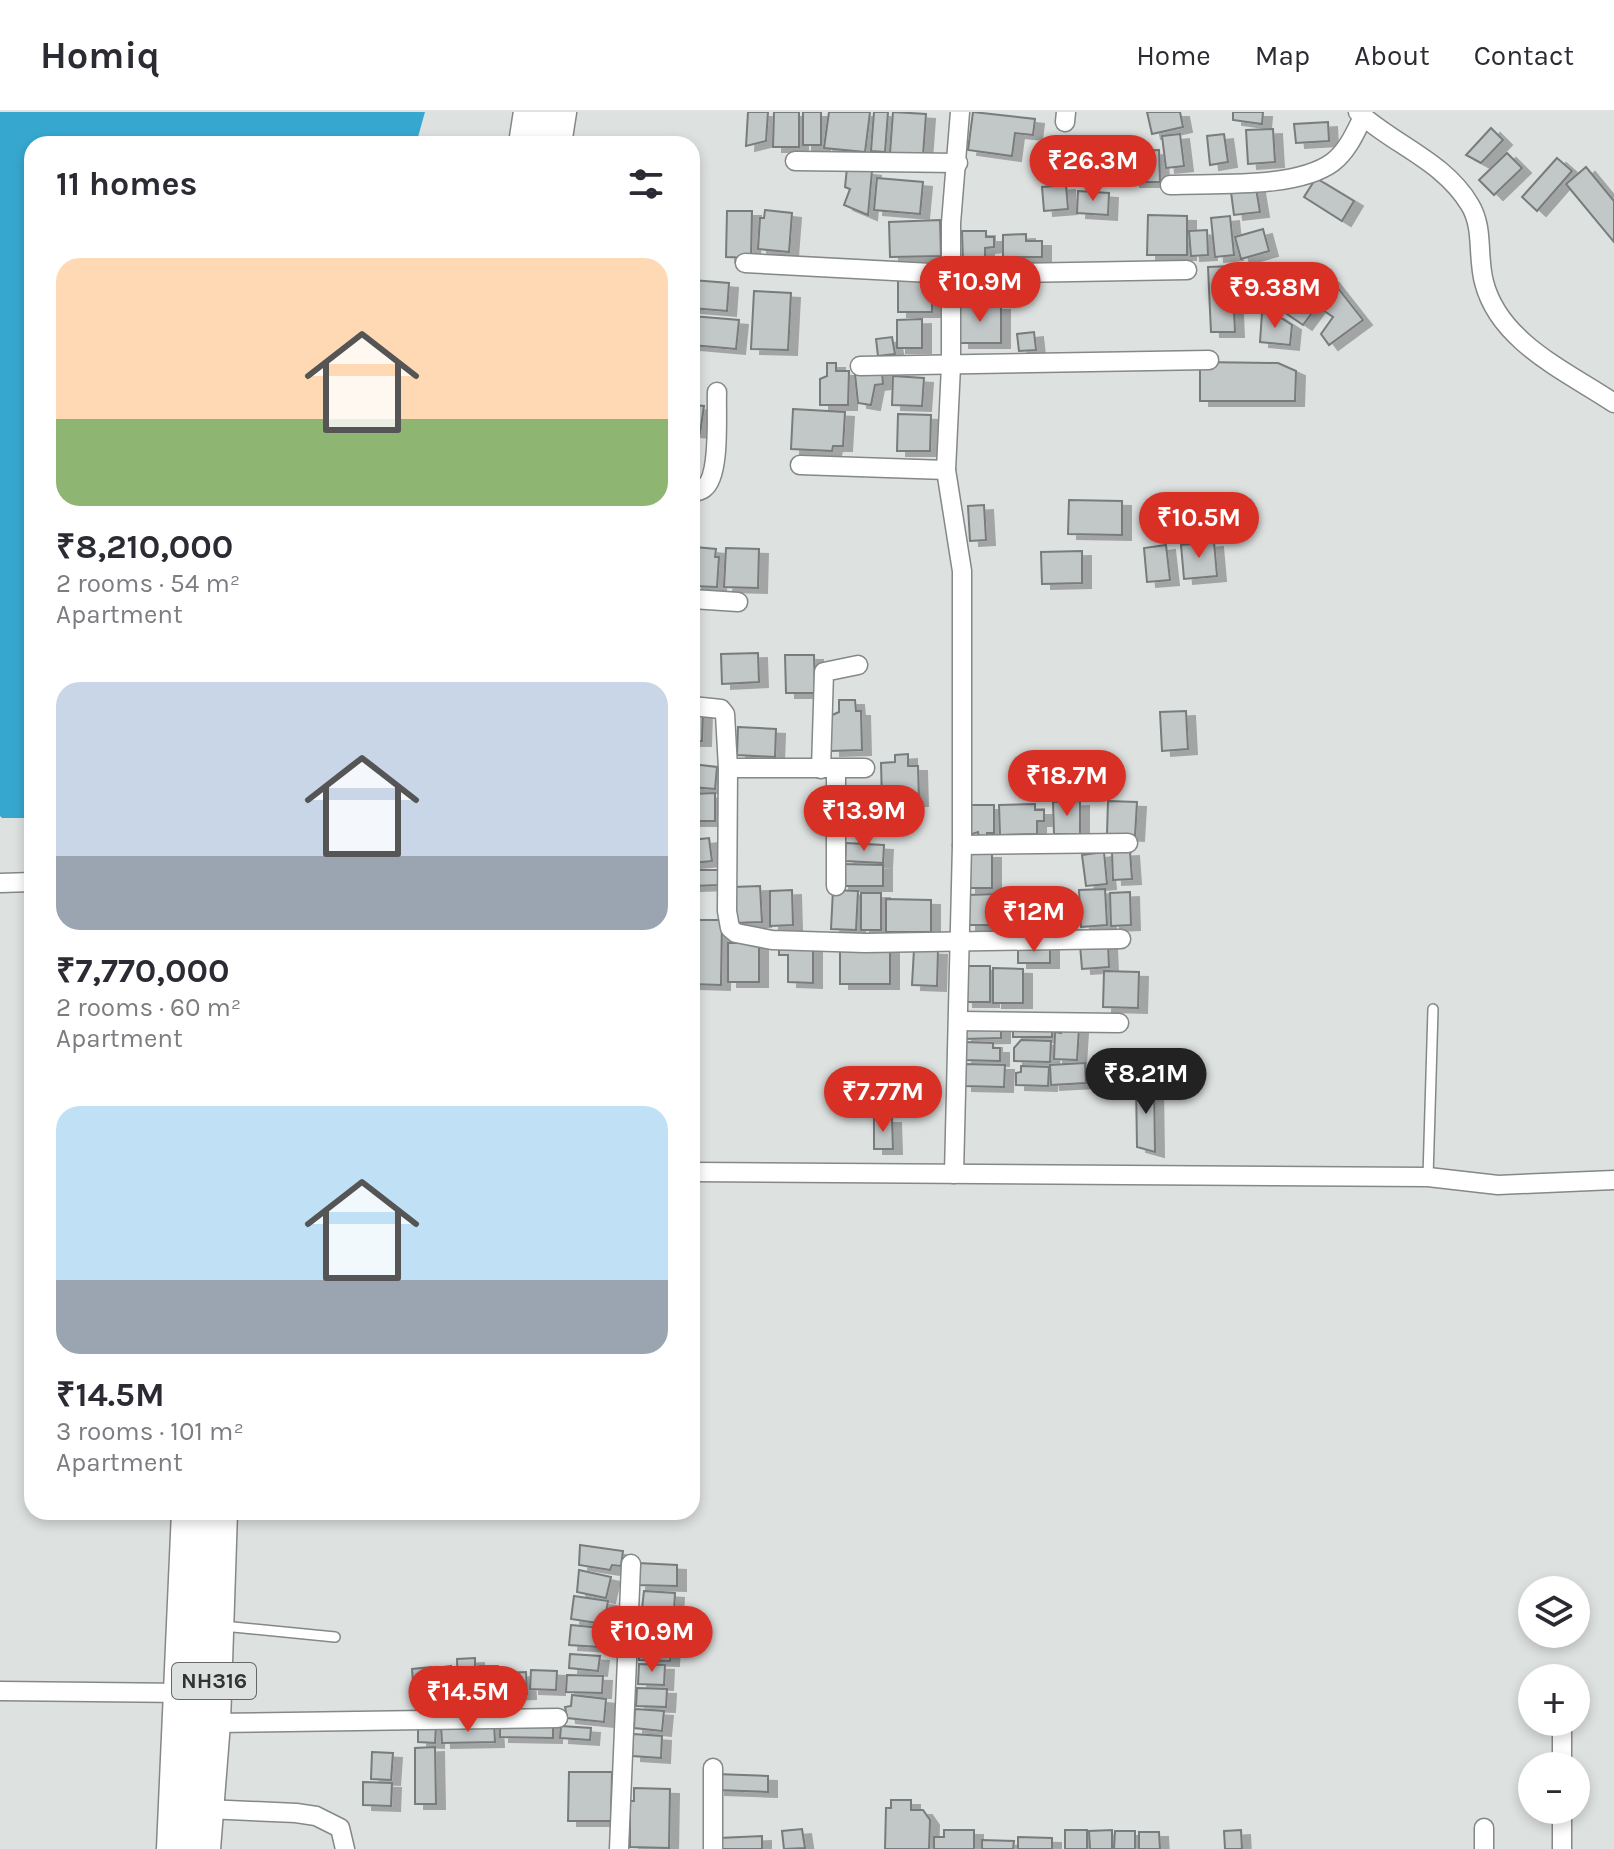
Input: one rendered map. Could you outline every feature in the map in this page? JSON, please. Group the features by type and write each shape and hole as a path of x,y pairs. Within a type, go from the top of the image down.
{"highway":[{"path":"527,136 531,112"},
{"path":"555,136 559,112"},
{"name":"NH316","path":"174,1849 189,1520"},
{"name":"NH316","path":"203,1849 213,1709 220,1520"}],"street":[{"path":"954,1174 962,845 962,571 946,470 951,366 951,223 960,112"},
{"path":"1170,185 1269,181 1306,176 1331,164 1341,155 1351,142 1360,114 1441,171 1471,206 1478,223 1482,276 1487,296 1497,315 1516,337 1614,403"},
{"path":"795,161 958,163"},
{"path":"745,263 950,274 1187,270"},
{"path":"860,366 1209,360"},
{"path":"700,490 706,488 712,477 717,392"},
{"path":"800,465 946,470"},
{"path":"700,600 738,602"},
{"path":"836,886 824,672 858,665"},
{"path":"700,707 721,709 725,714 728,768 727,911 730,928 736,933 753,938 865,943 1121,939"},
{"path":"728,768 865,768"},
{"path":"962,845 1128,843"},
{"path":"0,883 24,882"},
{"path":"959,1021 1119,1023"},
{"path":"700,1172 1428,1177 1498,1185 1614,1180"},
{"path":"619,1849 631,1564"},
{"path":"0,1691 180,1693 213,1709 558,1718"},
{"path":"713,1768 713,1849"},
{"path":"206,1809 316,1816 340,1828 345,1849"},
{"path":"1562,1824 1562,1849"},
{"path":"1484,1828 1484,1849"}],"lane":[{"path":"1428,1177 1433,1009"},
{"path":"216,1625 335,1637"}],"water":[{"path":"0,112 425,112 418,136 24,136 24,818 0,816"}],"building":[{"path":"748,112 768,112 766,141 746,146"},
{"path":"774,112 799,112 799,147 773,147"},
{"path":"803,112 821,112 821,145 803,145"},
{"path":"829,112 870,112 865,152 824,148"},
{"path":"874,112 888,112 885,152 871,151"},
{"path":"893,112 926,114 923,155 890,153"},
{"path":"973,112 1035,119 1033,135 1015,133 1012,156 968,150"},
{"path":"1147,112 1180,112 1183,127 1152,134"},
{"path":"1233,112 1263,112 1262,124 1233,120"},
{"path":"1328,122 1329,141 1296,143 1294,124"},
{"path":"1491,128 1503,140 1481,163 1466,155"},
{"path":"1273,129 1275,162 1248,164 1246,130"},
{"path":"1180,134 1184,166 1166,168 1162,136"},
{"path":"1224,134 1228,162 1210,165 1207,136"},
{"path":"1070,146 1104,146 1104,173 1070,173"},
{"path":"1159,150 1160,182 1131,182 1124,161 1132,158 1132,151"},
{"path":"1507,153 1522,168 1494,195 1479,180"},
{"path":"1557,158 1572,171 1537,211 1522,197"},
{"path":"1586,167 1614,201 1614,242 1566,184"},
{"path":"847,168 872,171 868,215 844,205 850,189 845,187"},
{"path":"877,178 923,182 920,214 874,210"},
{"path":"1316,178 1354,201 1342,221 1304,197"},
{"path":"1066,185 1068,209 1044,211 1042,187"},
{"path":"1256,188 1260,212 1234,215 1231,192"},
{"path":"1078,191 1109,193 1108,215 1077,213"},
{"path":"765,210 792,213 789,252 758,249 760,218 764,218"},
{"path":"727,211 752,211 751,258 726,257"},
{"path":"1148,215 1187,216 1187,255 1147,255"},
{"path":"1230,216 1234,255 1215,257 1211,218"},
{"path":"940,220 941,256 890,257 889,222"},
{"path":"1263,229 1269,251 1241,259 1235,237"},
{"path":"1207,230 1208,255 1191,256 1189,231"},
{"path":"962,231 986,231 986,237 994,237 994,247 985,248 985,260 963,261"},
{"path":"1026,234 1026,241 1042,241 1042,257 1003,257 1003,235"},
{"path":"1232,266 1235,332 1211,332 1208,267"},
{"path":"898,278 932,278 932,312 898,312"},
{"path":"1330,278 1363,320 1329,345 1321,334 1333,317 1317,306 1303,325 1284,312"},
{"path":"700,281 729,283 727,311 700,309"},
{"path":"754,291 791,293 788,350 751,349"},
{"path":"960,305 1001,305 1001,343 960,343"},
{"path":"1262,313 1275,314 1292,325 1290,345 1260,342"},
{"path":"700,317 739,320 736,349 700,346"},
{"path":"922,319 922,348 897,348 897,320"},
{"path":"1034,332 1036,350 1019,351 1017,334"},
{"path":"892,337 895,354 878,356 876,339"},
{"path":"1200,362 1278,363 1296,371 1295,401 1200,401"},
{"path":"827,363 836,363 836,371 849,371 848,405 820,405 820,379 827,376"},
{"path":"882,371 883,384 875,385 871,405 858,403 855,374"},
{"path":"893,376 924,378 922,406 892,405"},
{"path":"700,406 704,406 700,433"},
{"path":"793,409 845,412 843,446 833,446 832,451 791,449"},
{"path":"898,414 931,415 930,451 897,451"},
{"path":"1069,500 1122,501 1122,535 1068,534"},
{"path":"984,505 986,540 970,541 968,506"},
{"path":"1214,542 1217,576 1184,579 1181,545"},
{"path":"1166,545 1170,580 1147,582 1144,548"},
{"path":"700,547 716,549 715,557 719,557 717,587 700,586"},
{"path":"726,548 759,549 758,588 724,587"},
{"path":"1082,551 1082,583 1042,584 1041,552"},
{"path":"758,653 759,682 722,684 721,654"},
{"path":"785,655 814,655 815,693 786,693"},
{"path":"839,700 855,700 856,711 861,711 862,750 831,751 830,716 839,712"},
{"path":"700,710 703,710 700,741"},
{"path":"1186,711 1188,749 1162,751 1160,712"},
{"path":"738,727 776,729 775,757 737,755"},
{"path":"908,754 908,766 918,766 919,801 882,802 881,763 895,762 895,755"},
{"path":"700,765 717,767 715,789 700,788"},
{"path":"715,793 715,821 700,821 700,794"},
{"path":"1080,801 1080,834 1054,834 1053,802"},
{"path":"1108,801 1137,802 1135,836 1107,834"},
{"path":"1035,804 1035,810 1044,810 1044,821 1037,821 1037,834 1000,835 999,805"},
{"path":"968,805 994,805 994,833 987,833 987,838 979,838 978,832 969,835"},
{"path":"709,838 712,861 700,862 700,839"},
{"path":"846,843 884,845 883,863 845,861"},
{"path":"1130,851 1132,879 1113,880 1112,852"},
{"path":"1104,852 1107,884 1086,886 1082,855"},
{"path":"967,853 992,853 992,888 967,888"},
{"path":"841,864 883,865 883,886 840,886"},
{"path":"700,870 719,870 719,885 700,886"},
{"path":"760,886 762,922 734,923 733,887"},
{"path":"1105,889 1107,925 1081,927 1079,890"},
{"path":"792,890 793,925 770,926 770,891"},
{"path":"833,890 858,891 856,930 831,929"},
{"path":"1130,892 1131,925 1111,926 1110,893"},
{"path":"861,893 881,893 881,930 861,930"},
{"path":"999,894 1000,925 967,925 967,895"},
{"path":"886,899 931,900 931,932 886,932"},
{"path":"1037,900 1039,924 1005,927 1003,902"},
{"path":"700,920 722,920 721,985 700,984"},
{"path":"728,943 759,943 759,982 728,982"},
{"path":"779,943 813,944 813,983 788,982 788,955 779,955"},
{"path":"1108,943 1109,967 1082,969 1080,945"},
{"path":"1018,944 1050,944 1050,963 1018,963"},
{"path":"840,947 890,948 890,984 840,984"},
{"path":"914,949 938,950 937,986 912,985"},
{"path":"963,966 990,966 990,1002 964,1002"},
{"path":"993,968 1023,969 1023,1003 993,1003"},
{"path":"1104,971 1139,972 1138,1008 1103,1007"},
{"path":"963,1026 1001,1028 1001,1038 963,1039"},
{"path":"1013,1026 1052,1027 1052,1037 1013,1037"},
{"path":"1061,1027 1079,1028 1077,1060 1054,1059 1055,1032 1061,1033"},
{"path":"1021,1040 1051,1041 1050,1062 1014,1061 1014,1048"},
{"path":"963,1042 993,1043 993,1048 1000,1048 1000,1061 963,1060"},
{"path":"1085,1063 1086,1083 1051,1085 1050,1065"},
{"path":"963,1064 1005,1065 1004,1087 963,1086"},
{"path":"1021,1066 1049,1067 1048,1086 1016,1085 1016,1073 1021,1072"},
{"path":"1154,1082 1155,1152 1137,1147 1136,1083"},
{"path":"874,1118 892,1118 893,1149 874,1149"},
{"path":"580,1545 623,1551 621,1566 612,1565 610,1570 579,1565"},
{"path":"638,1563 677,1565 677,1586 637,1585"},
{"path":"579,1570 611,1577 606,1598 577,1592"},
{"path":"644,1591 675,1593 674,1611 642,1609"},
{"path":"574,1596 608,1601 604,1624 571,1619"},
{"path":"641,1615 672,1616 672,1634 641,1633"},
{"path":"571,1625 601,1628 600,1647 569,1645"},
{"path":"639,1642 671,1643 670,1661 639,1660"},
{"path":"570,1654 600,1656 598,1671 569,1668"},
{"path":"475,1658 475,1695 458,1695 457,1659"},
{"path":"639,1664 665,1665 664,1685 638,1684"},
{"path":"451,1666 454,1693 438,1694 436,1668"},
{"path":"480,1666 498,1666 499,1694 480,1694"},
{"path":"431,1667 433,1694 414,1695 412,1669"},
{"path":"531,1670 557,1671 556,1690 530,1689"},
{"path":"526,1672 527,1694 502,1695 502,1673"},
{"path":"567,1675 603,1676 602,1693 566,1692"},
{"path":"637,1688 667,1689 666,1707 636,1706"},
{"path":"572,1695 606,1699 604,1722 567,1718 565,1707 571,1706"},
{"path":"635,1709 664,1711 662,1731 634,1728"},
{"path":"500,1722 553,1722 553,1738 500,1737"},
{"path":"418,1724 436,1725 435,1743 418,1742"},
{"path":"494,1724 495,1742 442,1743 441,1725"},
{"path":"561,1726 591,1728 590,1740 560,1738"},
{"path":"633,1734 662,1736 661,1758 632,1756"},
{"path":"435,1747 436,1804 415,1804 415,1748"},
{"path":"372,1752 393,1753 391,1780 371,1779"},
{"path":"569,1772 612,1772 611,1821 568,1821"},
{"path":"716,1774 768,1776 768,1792 716,1790"},
{"path":"363,1782 392,1783 391,1806 363,1805"},
{"path":"634,1788 670,1789 669,1848 630,1847 630,1812 624,1812 624,1801 634,1801"},
{"path":"891,1800 911,1800 911,1810 923,1810 930,1820 929,1849 885,1849 886,1808 891,1808"},
{"path":"802,1829 805,1848 784,1849 782,1831"},
{"path":"944,1830 974,1830 974,1849 934,1849 934,1837 944,1837"},
{"path":"1065,1830 1087,1830 1087,1849 1065,1849"},
{"path":"1112,1830 1112,1849 1090,1849 1089,1831"},
{"path":"1241,1830 1242,1849 1225,1849 1224,1831"},
{"path":"1115,1831 1135,1831 1135,1849 1114,1849"},
{"path":"1139,1832 1159,1832 1160,1849 1139,1849"},
{"path":"762,1836 762,1849 720,1849 719,1838"},
{"path":"1018,1837 1052,1838 1052,1849 1018,1849"},
{"path":"982,1840 1014,1841 1013,1849 982,1849"}]}
